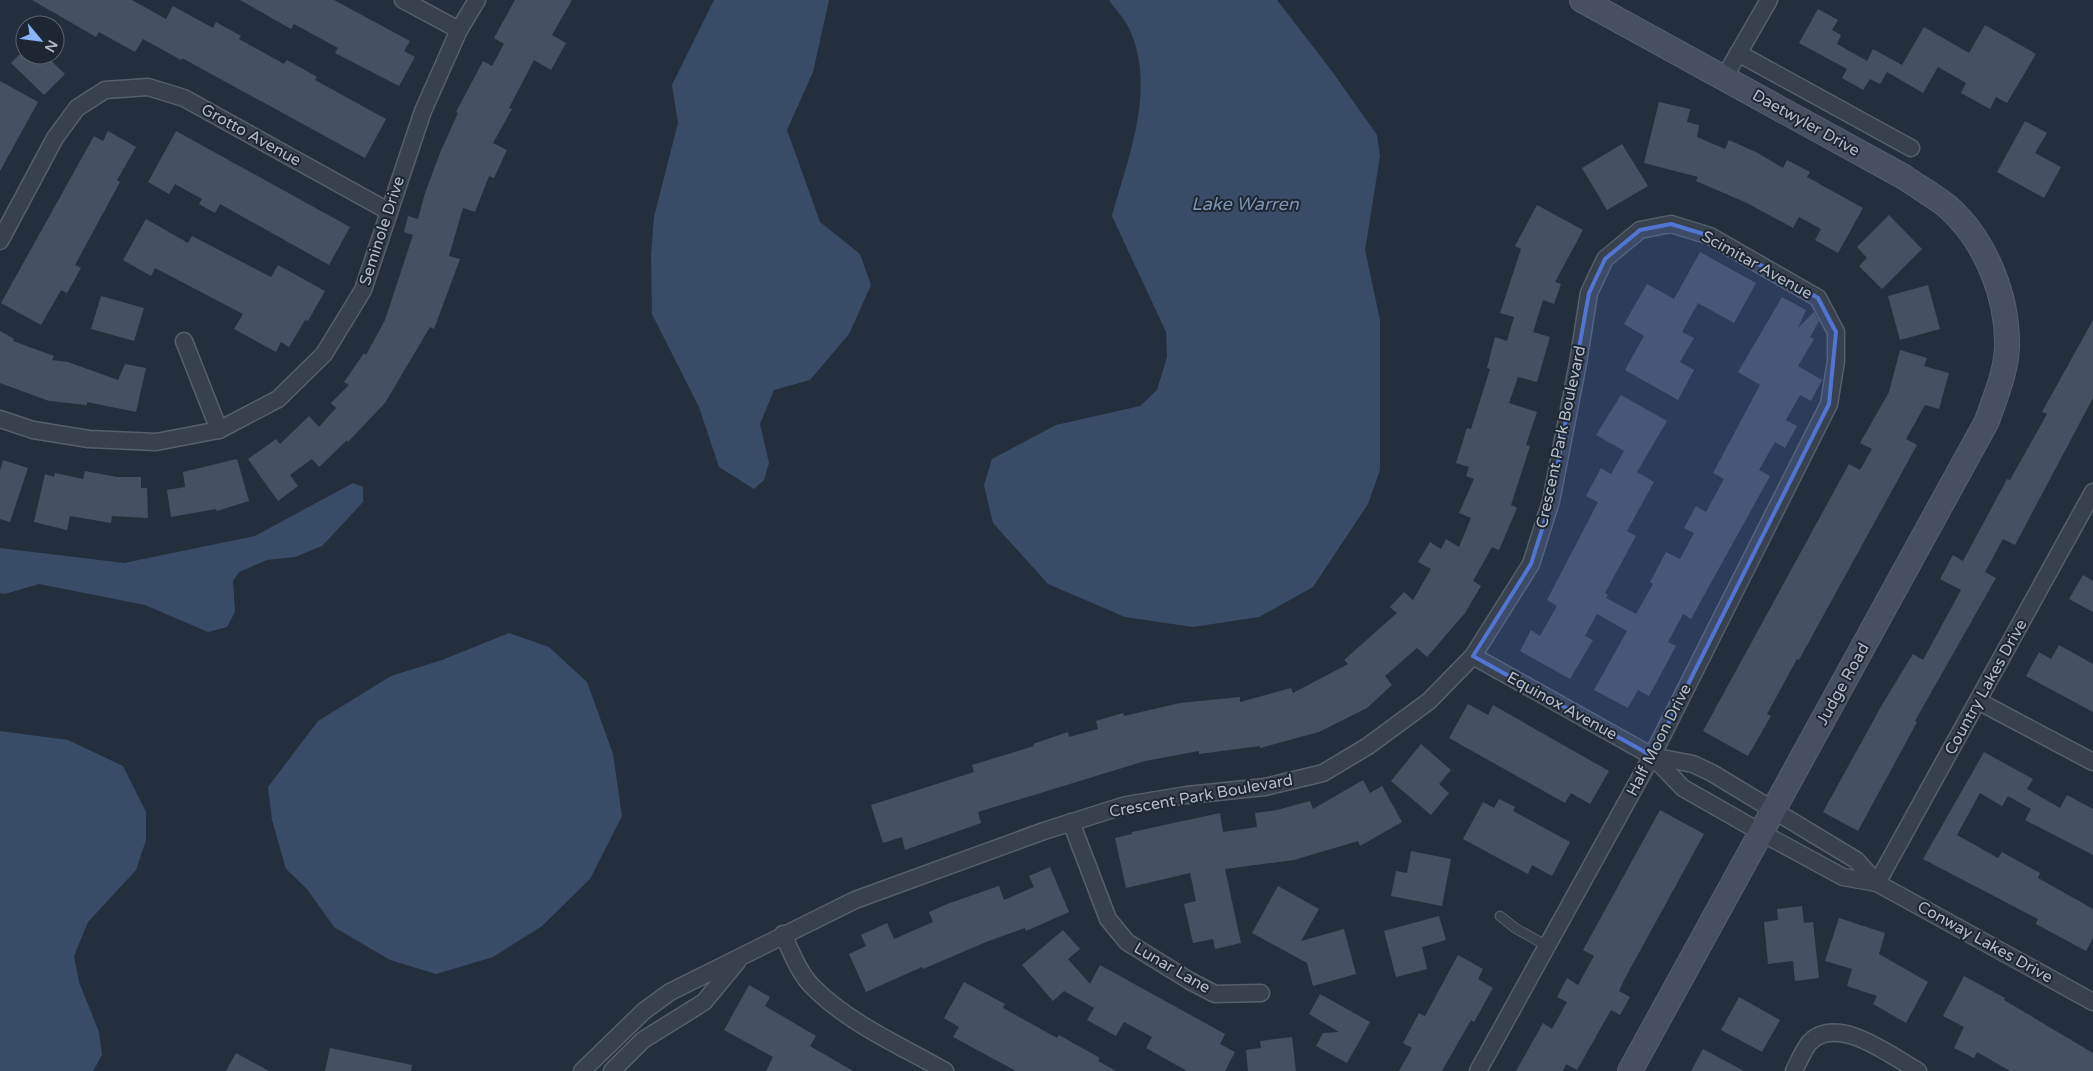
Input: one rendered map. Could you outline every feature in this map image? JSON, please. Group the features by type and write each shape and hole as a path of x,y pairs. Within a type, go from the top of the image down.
{"street":[{"path":"403,0 459,30"},
{"name":"Seminole Drive","path":"0,419 33,430 89,439 156,442 219,430 278,400 324,354 363,290 423,110 459,30 477,0"},
{"name":"Daetwyler Drive","path":"1582,0 1904,177 1948,207 1969,231 1986,258 1996,283"},
{"path":"1724,78 1769,0"},
{"name":"Daetwyler Drive","path":"1738,53 1911,148"},
{"name":"Grotto Avenue","path":"0,241 55,138 77,108 106,90 148,87 184,98 388,211"},
{"name":"Scimitar Avenue","path":"1589,293 1605,259 1640,230 1671,224 1710,236 1818,298 1836,332 1836,361 1829,404"},
{"name":"Judge Road","path":"1630,1071 1987,420 2000,384 2007,348 2004,310 1996,283"},
{"name":"Crescent Park Boulevard","path":"582,1071 644,1011 670,992 740,958 783,934 855,900 1071,822 1126,805 1187,795 1265,787 1323,773 1368,746 1429,701 1473,656 1531,564 1551,501 1578,363 1589,293"},
{"path":"184,341 219,430"},
{"name":"Half Moon Drive","path":"1478,1071 1652,756 1829,404"},
{"name":"Country Lakes Drive","path":"1877,883 1978,701 2087,518 2093,492"},
{"name":"Equinox Avenue","path":"1473,656 1652,756 1683,788 1762,833"},
{"path":"1978,701 2093,762"},
{"name":"Equinox Avenue","path":"1652,756 1694,764 1774,811"},
{"path":"1698,797 1712,773"},
{"name":"Conway Lakes Drive","path":"1774,811 1856,860 1877,883"},
{"name":"Lunar Lane","path":"1071,822 1108,919 1127,942 1190,981 1215,994 1261,993"},
{"name":"Conway Lakes Drive","path":"1762,833 1844,877 1877,883 2093,1002"},
{"path":"783,934 812,987 854,1020 945,1071"},
{"name":"Crescent Park Boulevard","path":"612,1071 643,1040 686,1015 704,1002 740,958"},
{"path":"670,992 686,1015"},
{"path":"1794,1071 1809,1043 1829,1032 1854,1035 1918,1071"}],"lane":[{"path":"1500,916 1515,928 1547,946"}],"highlighted area":[{"path":"1671,224 1710,236 1818,298 1836,332 1829,404 1652,756 1473,656 1531,564 1551,501 1589,293 1605,259 1640,230"}],"water":[{"path":"714,0 829,0 813,72 787,130 820,222 860,254 871,285 849,334 810,380 774,390 760,424 769,463 764,480 754,489 719,467 699,407 652,314 651,255 654,217 678,123 672,85"},
{"name":"Lake Warren","path":"1109,0 1277,0 1331,70 1377,135 1380,156 1365,250 1380,320 1380,470 1368,504 1313,587 1259,617 1193,627 1125,617 1048,584 993,523 984,485 992,459 1056,425 1140,406 1157,390 1167,357 1166,332 1112,216 1137,123 1140,75 1137,51 1129,28"},
{"path":"353,483 363,487 363,502 322,546 295,557 267,560 239,572 233,581 235,612 227,627 208,632 145,605 39,584 5,594 0,593 0,548 124,563 255,536"},
{"path":"509,633 549,647 587,682 613,754 622,816 590,879 542,926 493,957 436,974 390,960 334,927 307,889 286,869 272,820 268,787 318,721 391,676 442,660"},
{"path":"0,731 68,740 123,766 146,812 146,840 136,870 88,922 74,956 79,982 99,1032 102,1055 93,1071 0,1071"}],"building":[{"path":"32,0 132,0 166,19 173,6 213,28 216,22 241,36 239,39 284,64 287,60 317,77 315,80 386,119 365,158 182,58 181,60 143,39 135,52 99,32 96,37 65,19 65,15 58,15"},
{"path":"240,0 334,0 410,41 404,51 415,57 399,86 335,53 338,48 294,24 291,29"},
{"path":"515,0 572,0 552,35 566,43 551,70 534,60 509,108 512,109 493,143 507,150 494,178 489,176 475,212 463,208 449,256 460,259 434,329 430,327 385,403 348,442 347,440 319,467 312,459 290,475 298,486 278,501 248,459 276,439 280,444 309,416 319,427 336,408 331,403 349,385 344,382 364,353 366,355 385,320 413,235 404,232 408,216 418,219 425,193 440,153 458,113 456,112 483,61 492,66 504,44 494,38"},
{"path":"1818,9 1838,20 1832,30 1841,35 1837,44 1867,61 1873,49 1902,65 1924,27 1969,53 1985,25 2036,54 2007,103 1996,97 1990,109 1961,93 1966,83 1938,67 1923,93 1887,72 1880,84 1870,79 1863,90 1842,78 1847,69 1799,43"},
{"path":"15,59 15,65 56,65 65,74 44,95 11,63"},
{"path":"0,81 38,102 0,171"},
{"path":"1659,102 1690,109 1687,122 1699,125 1697,137 1725,149 1729,140 1758,153 1783,168 1787,160 1810,172 1807,177 1863,208 1838,253 1815,240 1821,229 1799,217 1793,228 1747,203 1696,181 1698,177 1644,163"},
{"path":"2025,121 2047,133 2035,153 2061,167 2044,198 1997,172"},
{"path":"108,131 136,147 117,180 120,182 75,265 81,268 67,293 61,290 41,325 1,303 94,136 103,141"},
{"path":"176,131 350,227 329,265 220,204 215,213 199,204 202,199 175,184 169,194 148,182"},
{"path":"1622,144 1648,186 1607,210 1582,168"},
{"path":"1537,205 1583,230 1555,282 1561,284 1554,304 1543,300 1533,332 1550,337 1537,382 1518,377 1509,403 1537,412 1526,445 1530,446 1511,505 1517,508 1499,550 1492,547 1473,581 1481,586 1465,613 1427,657 1417,648 1385,676 1392,685 1367,708 1319,732 1260,748 1260,746 1199,754 1199,751 1145,761 978,812 981,823 905,850 902,837 883,843 871,805 974,772 972,765 1034,746 1033,744 1068,732 1069,737 1098,729 1096,721 1123,713 1124,716 1180,703 1240,697 1240,702 1291,688 1293,693 1348,664 1344,660 1397,613 1390,607 1404,592 1413,600 1431,569 1418,562 1430,542 1441,549 1446,539 1459,547 1471,518 1459,513 1474,479 1466,476 1469,467 1456,463 1467,428 1471,429 1490,369 1487,368 1495,337 1507,341 1514,317 1500,313 1521,249 1515,246"},
{"path":"1889,215 1922,249 1882,289 1859,266 1867,258 1857,247"},
{"path":"146,219 188,243 192,236 271,277 278,265 325,291 308,321 305,320 289,347 281,342 276,352 234,329 243,314 155,268 151,276 123,260"},
{"path":"1700,252 1756,283 1734,323 1698,303 1682,332 1694,338 1680,362 1694,370 1678,400 1625,370 1644,336 1624,324 1647,284 1674,299"},
{"path":"1928,285 1940,329 1900,340 1888,296"},
{"path":"101,296 144,308 134,341 91,329"},
{"path":"1782,297 1806,310 1798,328 1814,312 1819,321 1810,337 1814,339 1798,366 1822,380 1811,401 1800,395 1786,420 1797,426 1785,448 1775,442 1759,470 1770,476 1691,619 1683,614 1668,642 1676,646 1649,696 1638,690 1628,708 1594,690 1627,631 1597,614 1585,636 1593,640 1570,679 1520,651 1531,630 1540,636 1557,606 1547,600 1598,502 1586,496 1601,468 1611,474 1624,451 1596,435 1621,395 1667,421 1637,472 1654,482 1627,531 1636,536 1605,593 1608,595 1606,598 1636,614 1653,584 1650,582 1666,552 1680,559 1694,533 1684,528 1696,506 1706,512 1724,479 1713,473 1760,385 1738,372"},
{"path":"2093,320 2093,398 2015,545 2003,539 1985,572 1996,578 1915,721 1917,722 1858,831 1823,812 1883,703 1913,654 1923,660 1961,590 1940,579 1953,555 1963,561 2007,479 2010,480 2047,414 2042,412"},
{"path":"0,331 14,339 13,341 54,356 52,360 68,362 118,380 125,364 146,368 136,412 87,402 87,405 49,401 0,383"},
{"path":"1900,350 1927,358 1924,366 1949,373 1939,409 1925,405 1906,439 1917,445 1799,660 1797,659 1767,714 1771,716 1748,756 1703,731 1849,464 1860,470 1872,449 1860,443 1889,392"},
{"path":"237,459 249,501 217,511 216,509 171,517 167,490 185,487 183,472"},
{"path":"3,460 28,468 10,522 0,519 0,471"},
{"path":"85,471 117,477 141,477 141,488 147,488 148,518 112,516 111,523 70,516 67,530 34,522 45,474 54,477 55,473 83,479"},
{"path":"2083,575 2093,581 2093,612 2069,599"},
{"path":"2059,645 2093,664 2093,712 2026,676 2039,652 2051,659"},
{"path":"1468,704 1488,715 1493,705 1609,771 1590,804 1571,793 1565,803 1449,738"},
{"path":"1421,744 1451,770 1439,784 1449,793 1431,815 1391,781"},
{"path":"1984,752 2033,779 2027,789 2060,808 2067,795 2093,809 2093,855 2025,820 2031,809 2008,796 2002,806 1980,793 1957,835 1998,858 2002,852 2040,873 2038,878 2093,909 2093,938 2086,951 2036,924 2038,919 1923,859"},
{"path":"1363,780 1370,793 1382,786 1402,822 1360,846 1358,841 1294,860 1225,869 1241,943 1215,949 1213,939 1193,943 1184,904 1196,901 1190,873 1126,888 1115,838 1132,834 1132,832 1220,813 1223,832 1257,827 1255,813 1277,810 1310,801 1313,809"},
{"path":"1499,799 1515,807 1513,811 1570,842 1552,876 1532,865 1528,874 1463,839 1483,802 1494,808"},
{"path":"1660,810 1704,834 1619,991 1630,997 1620,1015 1611,1010 1577,1070 1566,1064 1563,1071 1516,1071 1543,1023 1552,1029 1567,1002 1557,997 1567,978 1578,985 1594,956 1583,950"},
{"path":"1411,851 1451,859 1442,906 1391,896 1396,871 1407,873"},
{"path":"1050,867 1069,912 1026,931 1025,928 986,942 923,969 922,967 866,992 849,954 866,946 861,935 887,923 894,939 933,922 929,912 999,886 1004,900 1034,887 1029,876"},
{"path":"1278,886 1319,909 1301,941 1344,929 1356,974 1313,986 1307,963 1252,933"},
{"path":"1802,906 1804,923 1813,922 1819,978 1795,981 1793,961 1768,964 1764,922 1778,920 1777,909"},
{"path":"1439,916 1446,940 1422,947 1427,969 1396,977 1384,931"},
{"path":"1839,918 1885,933 1879,954 1928,982 1906,1023 1873,1004 1877,996 1847,986 1852,969 1825,961"},
{"path":"1063,930 1080,949 1068,959 1090,984 1100,965 1225,1034 1220,1044 1235,1052 1225,1071 1187,1071 1146,1048 1152,1037 1124,1022 1116,1036 1087,1020 1094,1008 1064,991 1053,1001 1022,965"},
{"path":"1458,955 1483,969 1478,979 1493,988 1474,1022 1471,1020 1442,1071 1399,1071 1412,1048 1403,1043 1419,1013 1425,1016"},
{"path":"1964,976 2005,998 2004,1000 2093,1053 2093,1071 2010,1071 1977,1052 1974,1058 1954,1048 1964,1027 1943,1016"},
{"path":"964,982 1005,1004 1003,1008 1057,1038 1059,1035 1100,1058 1098,1061 1116,1071 1016,1071 953,1037 959,1027 944,1018"},
{"path":"749,985 770,997 765,1006 816,1036 810,1046 853,1071 766,1071 773,1057 724,1030"},
{"path":"1320,994 1370,1022 1347,1063 1316,1046 1323,1033 1339,1032 1309,1014"},
{"path":"1739,997 1780,1020 1762,1052 1721,1030"},
{"path":"1292,1037 1296,1071 1248,1071 1246,1050 1261,1048 1260,1041"},
{"path":"330,1048 412,1065 411,1071 325,1071"},
{"path":"1703,1049 1744,1071 1691,1071"},
{"path":"236,1053 269,1071 226,1071"}]}
